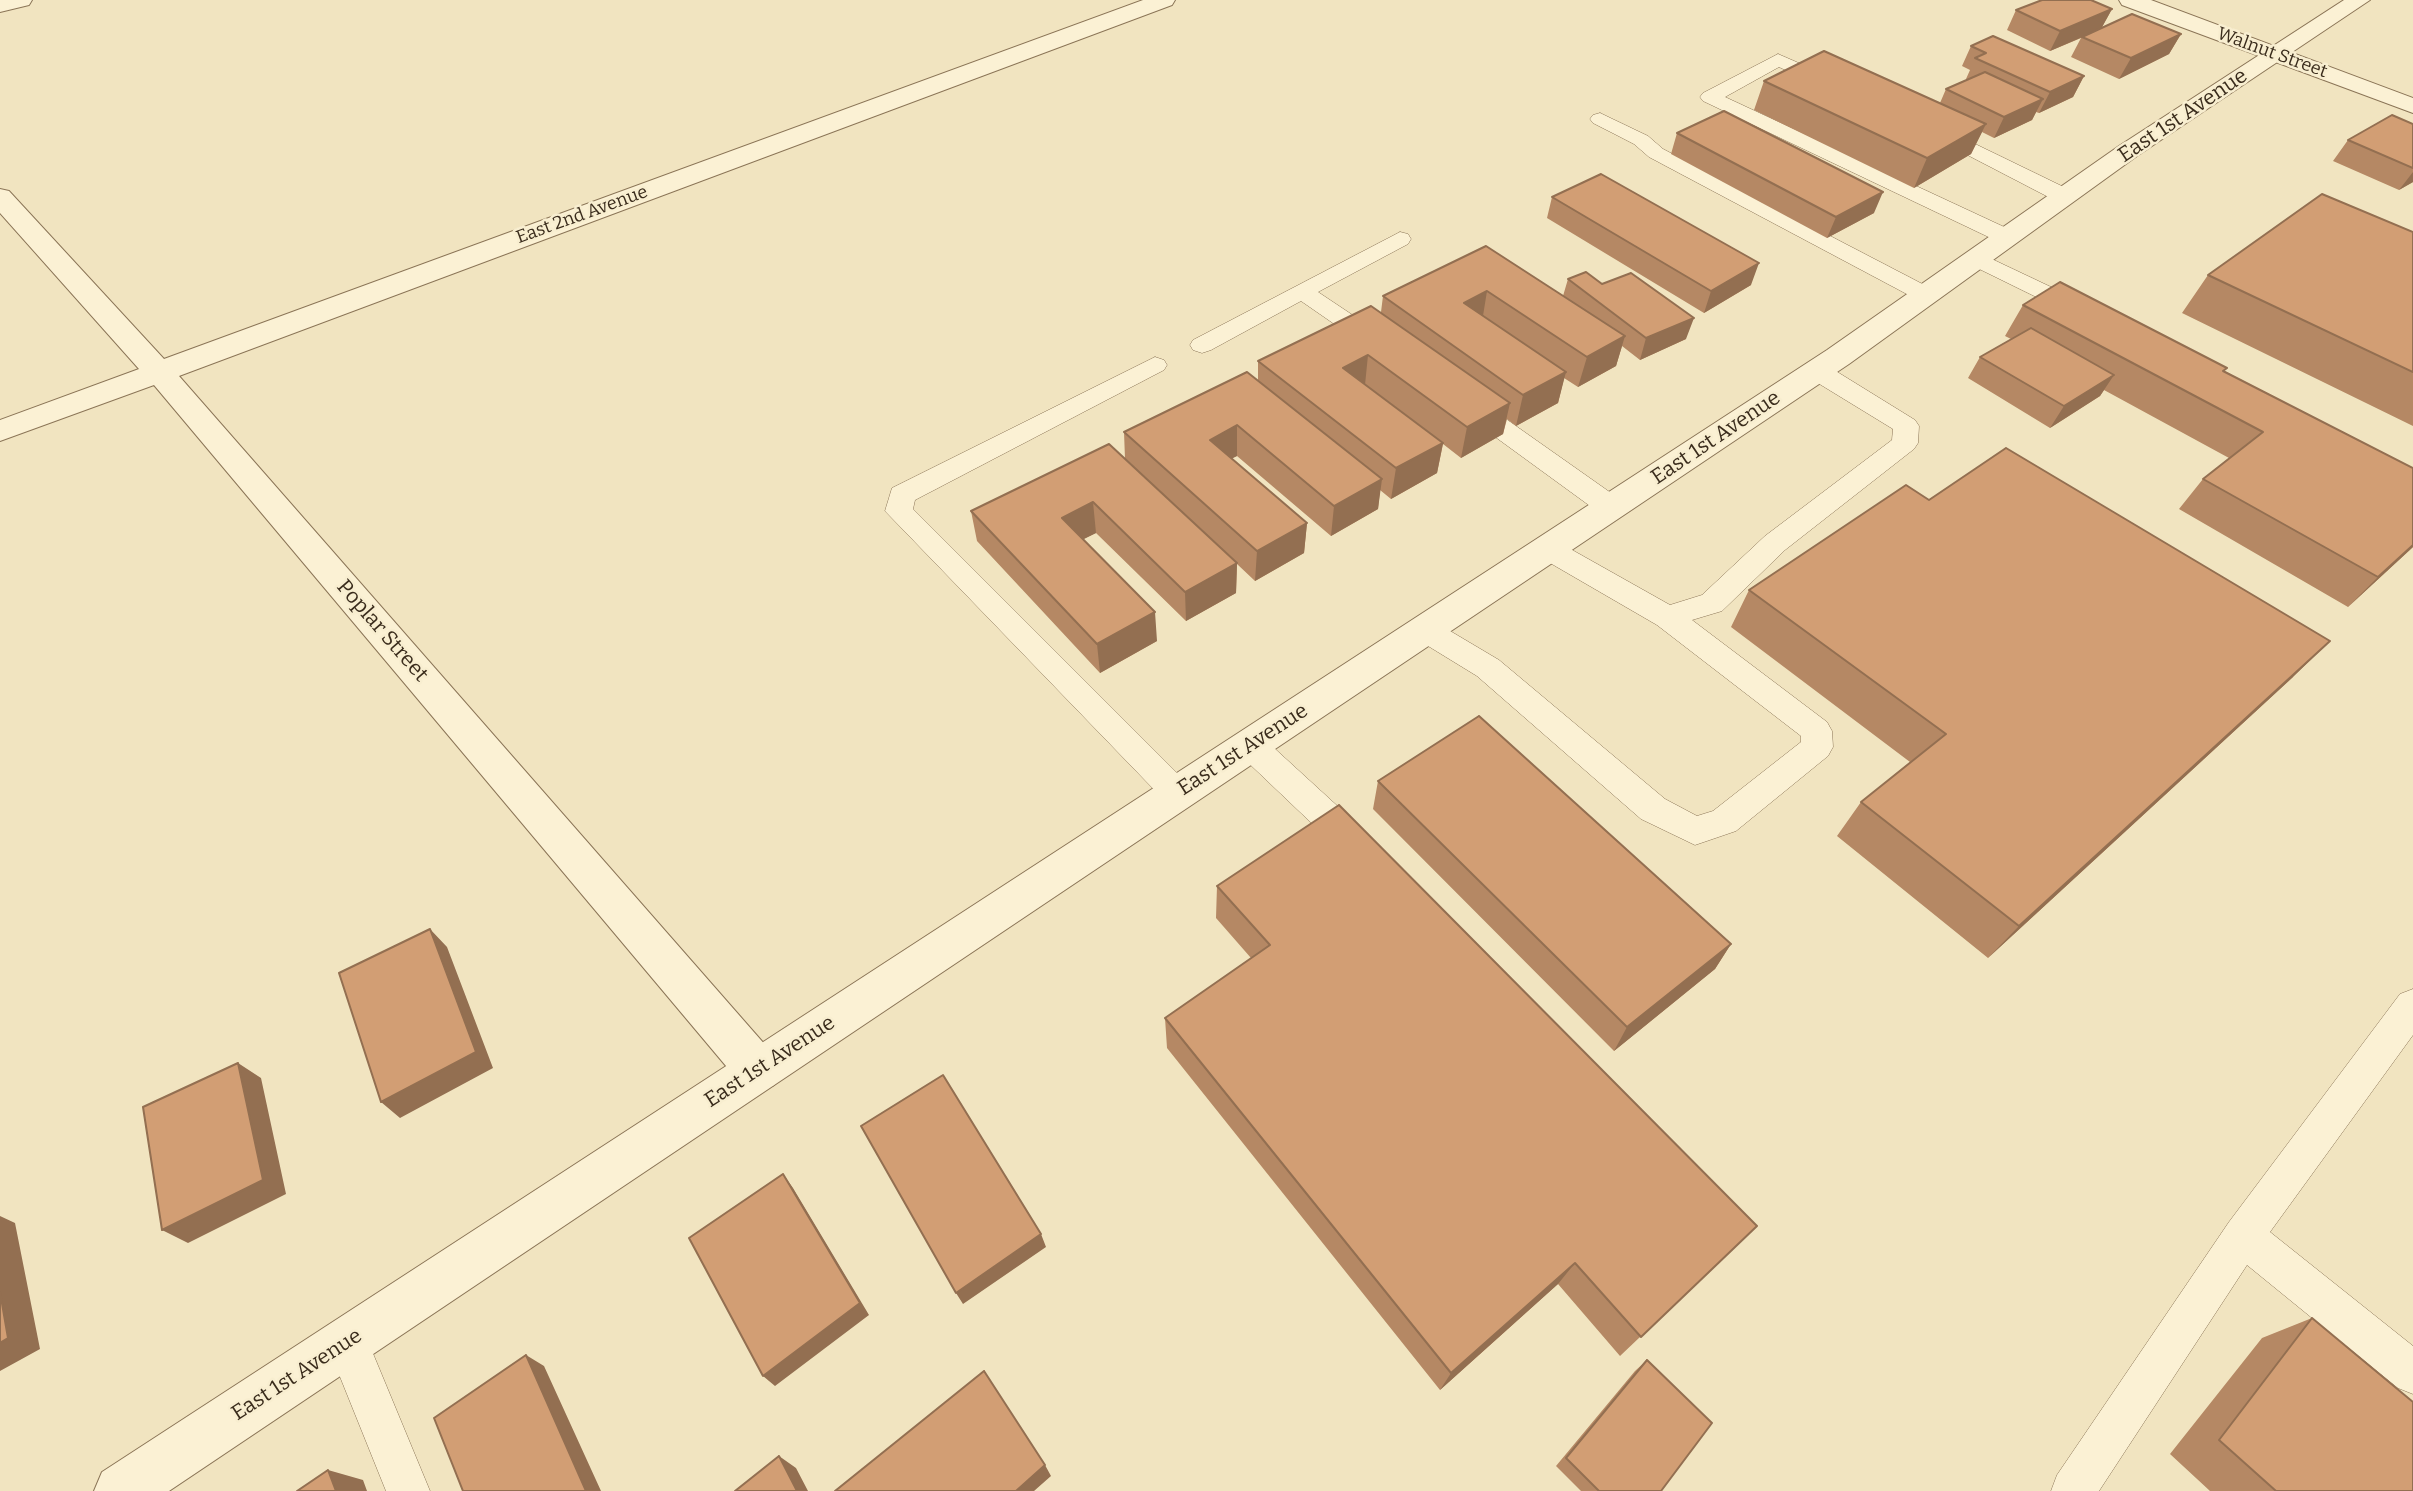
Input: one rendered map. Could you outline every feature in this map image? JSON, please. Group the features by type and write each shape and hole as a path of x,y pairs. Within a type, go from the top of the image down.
{"street":[{"path":"0,5 21,0"},
{"name":"East 2nd Avenue","path":"0,431 1164,0"},
{"name":"Walnut Street","path":"2130,0 2413,106"},
{"name":"East 1st Avenue","path":"121,1491 1817,371 2064,196 2359,0"},
{"name":"Poplar Street","path":"0,197 159,372 758,1070"}],"lane":[{"path":"1854,94 1778,60 1710,97 1992,248 2102,320"},
{"path":"1600,119 1641,140 1656,153 1926,295"},
{"path":"1917,122 2064,196"},
{"path":"1202,345 1400,239"},
{"path":"1302,291 1395,354"},
{"path":"1154,365 902,495 899,511 1177,793"},
{"path":"1667,617 1712,603 1775,542 1905,443 1906,426 1817,371"},
{"path":"1450,393 1611,508"},
{"path":"1425,630 1488,668 1653,809 1695,831 1724,821 1817,747 1816,731 1667,617 1548,549"},
{"path":"1250,745 1382,868"},
{"path":"2073,1491 2243,1236 2413,1006"},
{"path":"2243,1236 2413,1373"},
{"path":"347,1342 408,1491"}],"building":[{"path":"2042,0 2091,0 2112,9 2060,31 2016,10"},
{"path":"2132,14 2181,34 2131,58 2082,37"},
{"path":"1993,36 2084,76 2050,92 1975,58 1986,53 1971,46"},
{"path":"1824,51 1986,124 1927,158 1764,81"},
{"path":"1985,72 2043,99 2004,117 1946,89"},
{"path":"1724,111 1883,192 1836,217 1677,133"},
{"path":"2392,115 2413,124 2413,168 2348,140"},
{"path":"1601,174 1759,263 1711,291 1552,197"},
{"path":"2322,194 2413,232 2413,372 2208,275"},
{"path":"1486,246 1625,336 1587,357 1487,291 1464,303 1566,372 1523,395 1383,296"},
{"path":"1586,272 1602,284 1631,273 1694,318 1646,338 1568,279"},
{"path":"2060,282 2227,368 2223,371 2413,468 2413,545 2378,577 2203,479 2263,432 2023,305"},
{"path":"1371,306 1510,403 1467,427 1368,355 1343,368 1443,443 1396,468 1258,361"},
{"path":"2031,328 2114,375 2064,406 1980,357"},
{"path":"1247,372 1382,479 1334,506 1237,425 1210,440 1307,523 1257,551 1124,432"},
{"path":"1109,444 1237,563 1185,592 1093,502 1062,518 1155,612 1097,644 971,511"},
{"path":"2006,448 2330,641 2019,926 1861,802 1946,734 1749,590 1906,485 1929,500"},
{"path":"1479,716 1731,944 1627,1027 1378,781"},
{"path":"1339,805 1757,1226 1641,1337 1575,1263 1451,1373 1165,1018 1270,945 1217,886"},
{"path":"430,929 476,1052 381,1102 339,973"},
{"path":"238,1063 263,1180 162,1230 143,1107"},
{"path":"943,1075 1041,1234 956,1293 861,1126"},
{"path":"783,1174 860,1303 763,1376 689,1238"},
{"path":"0,1292 8,1338 0,1343"},
{"path":"2312,1318 2413,1402 2413,1491 2276,1491 2219,1440"},
{"path":"526,1355 586,1491 463,1491 434,1418"},
{"path":"1647,1360 1712,1423 1661,1491 1599,1491 1566,1458"},
{"path":"984,1371 1045,1465 1016,1491 835,1491"},
{"path":"779,1456 797,1491 735,1491"},
{"path":"328,1470 336,1491 297,1491"}]}
